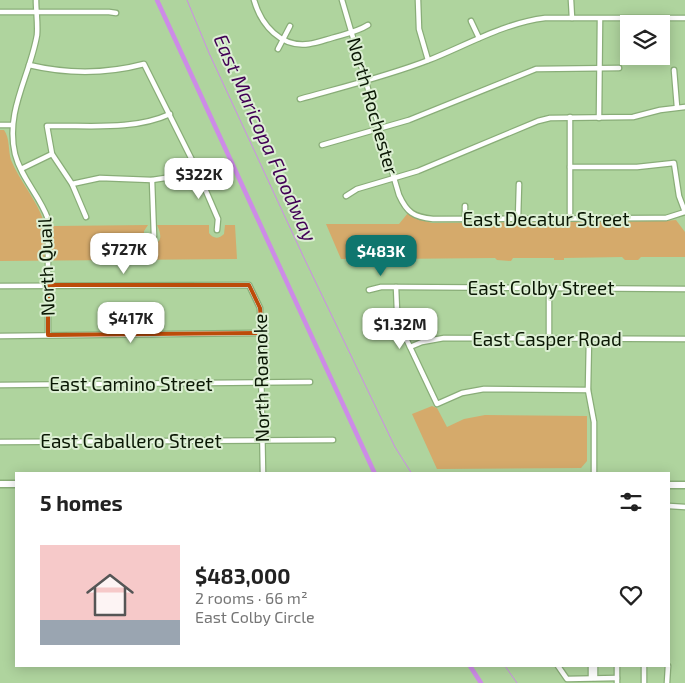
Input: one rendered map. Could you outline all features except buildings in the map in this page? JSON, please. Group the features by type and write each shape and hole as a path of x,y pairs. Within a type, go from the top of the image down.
{"main road":[{"path":"0,484 15,484"},
{"path":"670,485 685,485"}],"street":[{"name":"North Quail","path":"36,0 37,34 15,106 12,140 21,169 44,207 48,219 48,335"},
{"path":"254,0 265,25 275,35 294,44 310,44 351,33 368,25"},
{"name":"North Rochester","path":"342,0 394,179 402,202 408,210"},
{"path":"418,0 419,28 428,60"},
{"path":"571,0 572,18"},
{"path":"0,12 116,13"},
{"path":"300,99 428,60 528,20 544,18 685,18"},
{"path":"599,118 598,67 600,19"},
{"path":"471,21 479,38"},
{"path":"278,49 290,26"},
{"path":"28,65 57,72 116,71 144,64 196,168 218,219 217,230"},
{"path":"322,145 409,120 536,69 620,68"},
{"path":"674,70 677,107"},
{"path":"346,196 357,189 418,171 538,121 570,117 633,117 677,107 685,107"},
{"path":"86,217 72,184 52,154 47,126 138,124 156,121 170,114"},
{"path":"570,117 570,218"},
{"path":"0,125 12,125"},
{"path":"21,169 52,154"},
{"path":"570,167 637,167 674,163 679,196 685,212"},
{"path":"72,184 100,178 152,180 178,176 196,168"},
{"path":"152,180 154,236"},
{"path":"518,219 519,184"},
{"path":"465,206 465,219"},
{"name":"East Decatur Street","path":"408,210 414,215 424,218 465,219 666,218 685,212"},
{"path":"0,286 48,285"},
{"name":"North Roanoke","path":"48,285 249,285 260,308 262,333 263,472"},
{"name":"East Colby Street","path":"369,290 381,287 685,289"},
{"path":"396,287 397,312 401,328 437,404 462,393 484,389 588,390"},
{"path":"549,289 549,339"},
{"path":"0,336 262,333"},
{"name":"East Casper Road","path":"410,347 444,338 685,339"},
{"path":"589,340 588,390 594,422 594,472"},
{"name":"East Camino Street","path":"0,385 310,382"},
{"name":"East Caballero Street","path":"0,442 333,440"},
{"path":"670,506 685,507"},
{"path":"559,667 567,679 593,678 617,680 617,667"},
{"path":"591,667 593,678"},
{"path":"593,678 595,667"},
{"path":"644,667 644,683"},
{"path":"668,667 668,683"}],"highlighted area":[{"path":"48,285 249,285 260,308 262,333 48,335"}],"shaded area":[{"path":"0,130 4,130 6,133 11,160 37,205 44,222 54,226 148,225 144,231 144,238 148,243 156,243 160,239 157,225 209,225 209,233 216,238 224,234 225,225 235,225 237,259 0,261"},
{"path":"408,213 415,218 432,223 676,220 685,232 685,257 641,257 638,260 625,260 622,257 564,258 564,260 554,260 554,258 513,258 511,261 497,260 495,258 388,259 385,261 341,259 326,224 399,224"},
{"path":"432,406 437,408 447,427 464,419 485,415 587,416 587,461 581,468 437,469 412,414"}],"waterway":[{"path":"157,0 374,472"},
{"name":"East Maricopa Floodway","path":"187,0 209,53 305,260 395,447 411,472"},
{"path":"471,667 481,683"},
{"name":"East Maricopa Floodway","path":"506,667 517,683"}]}
